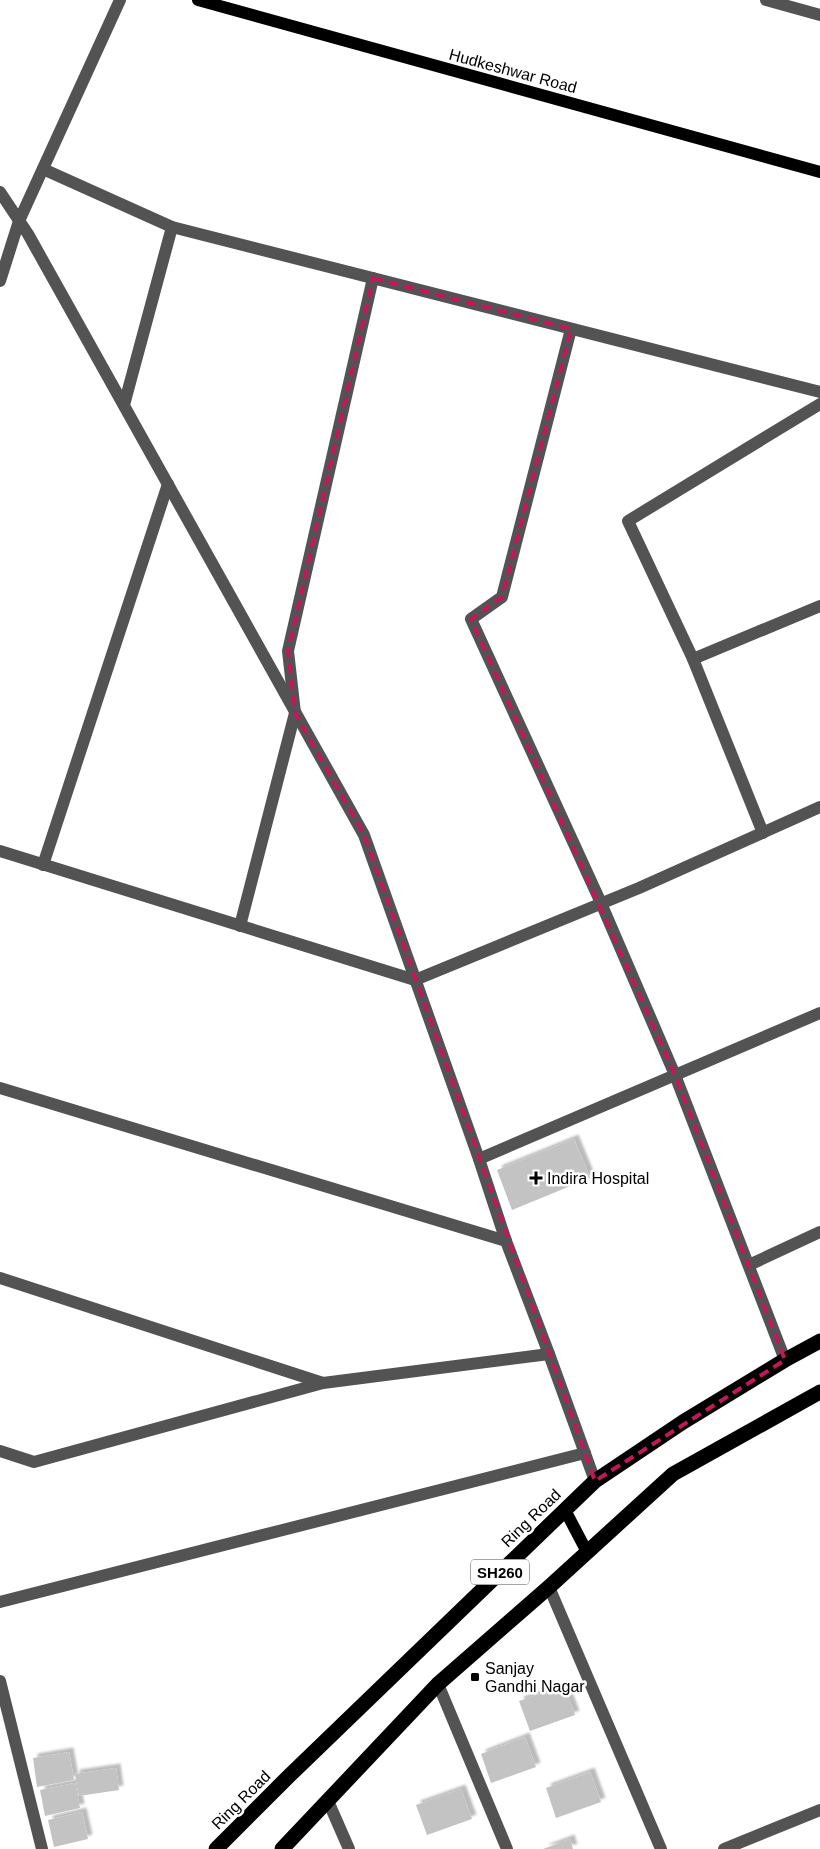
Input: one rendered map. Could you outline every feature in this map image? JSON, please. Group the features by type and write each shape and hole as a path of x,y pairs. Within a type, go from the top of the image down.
{"highway":[{"name":"Ring Road","path":"216,1849 297,1768 594,1481 683,1422 820,1341"},
{"name":"SH260","path":"282,1849 438,1684 549,1587 673,1474 820,1392"}],"main road":[{"name":"Hudkeshwar Road","path":"198,0 234,5 820,172"},
{"path":"565,1510 587,1552"}],"street":[{"path":"0,281 19,221 120,0"},
{"path":"766,0 820,15"},
{"path":"44,169 172,227 820,392"},
{"path":"0,192 28,234 364,835 479,1159 506,1241 594,1481"},
{"path":"124,406 172,227"},
{"path":"240,926 295,714 288,651 372,278"},
{"path":"571,329 502,597 471,619 601,903 675,1075 785,1360"},
{"path":"763,833 693,659 628,522 820,404"},
{"path":"43,865 168,484"},
{"path":"693,659 820,606"},
{"path":"0,851 415,980 601,903 820,807"},
{"path":"479,1159 820,1013"},
{"path":"0,1088 506,1241"},
{"path":"748,1265 820,1232"},
{"path":"0,1278 323,1383"},
{"path":"0,1451 34,1462 323,1383 549,1354"},
{"path":"0,1602 584,1453"},
{"path":"549,1587 661,1849"},
{"path":"0,1681 42,1849"},
{"path":"438,1684 507,1849"},
{"path":"328,1801 349,1849"},
{"path":"724,1849 820,1810"}],"highlighted area":[{"path":"373,278 571,329 502,597 471,619 675,1075 785,1360 595,1481 364,835 295,713 288,651"}],"building":[{"path":"574,1139 590,1178 512,1210 497,1170"},
{"path":"564,1686 575,1715 530,1731 519,1701"},
{"path":"525,1737 536,1767 491,1783 481,1754"},
{"path":"69,1752 74,1780 37,1787 33,1758"},
{"path":"116,1768 119,1790 79,1796 75,1774"},
{"path":"590,1772 601,1802 556,1818 546,1788"},
{"path":"75,1783 80,1808 45,1816 40,1790"},
{"path":"461,1789 472,1819 427,1835 416,1805"},
{"path":"82,1812 88,1839 54,1847 48,1820"},
{"path":"570,1839 573,1849 543,1849"}],"place":[{"name":"Indira Hospital","path":"536,1178"},
{"name":"Sanjay Gandhi Nagar","path":"475,1677"}]}
